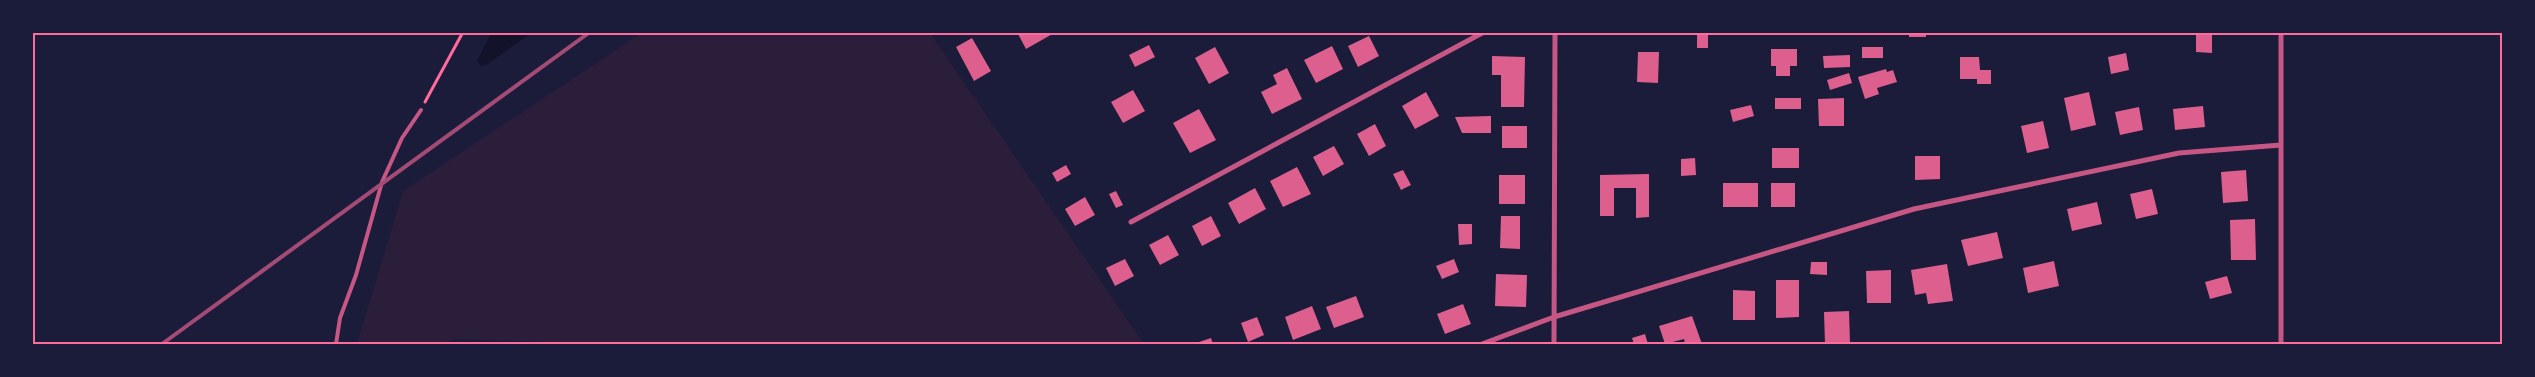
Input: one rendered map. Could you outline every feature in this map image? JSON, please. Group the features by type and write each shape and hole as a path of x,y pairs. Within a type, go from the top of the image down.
{"street":[{"path":"1131,222 1484,32"},
{"path":"1554,344 1555,32"},
{"path":"2280,344 2281,32"},
{"path":"1482,344 1554,317 1914,209 2179,153 2281,145"}],"lane":[{"path":"336,344 340,318 356,275 382,182 402,138 420,110"}],"path":[{"path":"420,110 462,32"}],"shaded area":[{"path":"643,32 930,33 1144,344 598,344 456,339 441,344 357,344 403,191"},
{"path":"491,33 531,33 486,65 481,66 477,61"}],"building":[{"path":"1017,32 1056,32 1026,49"},
{"path":"1697,32 1708,32 1708,48 1697,48"},
{"path":"1909,32 1926,32 1926,37 1909,37"},
{"path":"2196,32 2212,32 2212,53 2196,52"},
{"path":"1369,36 1379,56 1358,67 1348,46"},
{"path":"972,38 991,71 974,81 956,47"},
{"path":"1149,45 1155,57 1135,67 1129,55"},
{"path":"1332,46 1343,69 1316,83 1304,60"},
{"path":"1215,47 1229,73 1209,84 1195,58"},
{"path":"1862,47 1883,47 1883,58 1862,58"},
{"path":"1771,49 1797,49 1797,66 1790,66 1790,76 1776,76 1776,66 1771,66"},
{"path":"1638,52 1659,52 1658,83 1637,82"},
{"path":"2126,53 2129,70 2111,74 2108,57"},
{"path":"1850,55 1850,67 1824,68 1823,56"},
{"path":"1492,56 1525,57 1524,107 1501,107 1501,75 1492,75"},
{"path":"1960,57 1979,57 1980,70 1991,70 1991,84 1977,84 1977,79 1960,79"},
{"path":"1287,68 1302,99 1272,114 1261,92 1277,84 1273,75"},
{"path":"1886,69 1887,72 1893,70 1897,82 1877,88 1879,94 1865,99 1858,77"},
{"path":"1849,73 1852,83 1830,90 1827,80"},
{"path":"1133,90 1145,111 1123,123 1111,102"},
{"path":"1426,92 1439,116 1415,129 1402,106"},
{"path":"2089,92 2096,125 2071,131 2064,98"},
{"path":"1775,98 1801,98 1801,109 1775,109"},
{"path":"1844,98 1844,126 1819,126 1818,99"},
{"path":"1751,105 1754,116 1733,122 1730,110"},
{"path":"2203,106 2205,127 2175,130 2173,109"},
{"path":"2139,107 2143,130 2120,135 2115,112"},
{"path":"1199,109 1216,140 1190,153 1173,123"},
{"path":"1491,116 1491,133 1462,133 1455,117"},
{"path":"2043,121 2049,148 2027,153 2021,126"},
{"path":"1375,124 1386,146 1369,156 1357,134"},
{"path":"1502,126 1527,126 1527,148 1502,148"},
{"path":"1334,146 1344,164 1323,176 1313,157"},
{"path":"1772,148 1799,148 1799,168 1772,168"},
{"path":"1915,156 1940,156 1940,179 1915,180"},
{"path":"1695,158 1696,175 1681,176 1681,159"},
{"path":"1066,165 1071,174 1057,182 1052,173"},
{"path":"1297,167 1311,194 1283,207 1270,181"},
{"path":"1403,170 1411,185 1401,190 1393,174"},
{"path":"2246,170 2248,201 2223,203 2221,172"},
{"path":"1649,174 1649,217 1636,218 1636,188 1614,188 1614,216 1600,216 1600,175"},
{"path":"1499,175 1525,175 1525,204 1499,204"},
{"path":"1723,183 1758,183 1758,207 1723,207"},
{"path":"1771,183 1795,183 1795,207 1771,207"},
{"path":"1255,188 1266,209 1239,224 1228,203"},
{"path":"2152,189 2158,214 2136,219 2130,194"},
{"path":"1116,191 1123,205 1116,208 1109,194"},
{"path":"1085,197 1095,215 1075,226 1065,209"},
{"path":"2097,202 2102,224 2072,231 2067,209"},
{"path":"1211,216 1221,236 1202,246 1192,226"},
{"path":"1501,216 1520,216 1520,249 1500,248"},
{"path":"2255,219 2256,260 2231,260 2230,220"},
{"path":"1458,224 1472,224 1472,244 1459,245"},
{"path":"1997,232 2003,258 1968,266 1961,240"},
{"path":"1168,235 1179,255 1160,265 1149,245"},
{"path":"1125,259 1134,276 1115,286 1106,268"},
{"path":"1454,259 1459,272 1442,279 1436,266"},
{"path":"2054,261 2059,286 2028,293 2023,268"},
{"path":"1811,262 1827,262 1827,275 1810,274"},
{"path":"1947,264 1953,301 1928,304 1926,293 1915,295 1911,270"},
{"path":"1891,270 1891,303 1867,303 1866,271"},
{"path":"1496,274 1527,275 1526,307 1495,306"},
{"path":"2227,276 2232,293 2210,299 2205,282"},
{"path":"1776,280 1799,280 1799,317 1776,318"},
{"path":"1733,290 1755,291 1755,320 1733,320"},
{"path":"1356,296 1364,317 1334,328 1326,307"},
{"path":"1463,304 1471,324 1445,334 1437,314"},
{"path":"1312,306 1321,329 1293,340 1285,317"},
{"path":"1849,311 1850,343 1825,344 1824,312"},
{"path":"1692,316 1702,344 1685,344 1684,339 1665,344 1659,326"},
{"path":"1257,317 1264,335 1248,342 1241,323"},
{"path":"1645,334 1648,344 1634,344 1632,338"},
{"path":"1211,338 1213,344 1193,344"}],"railway":[{"path":"162,344 590,32"}]}
